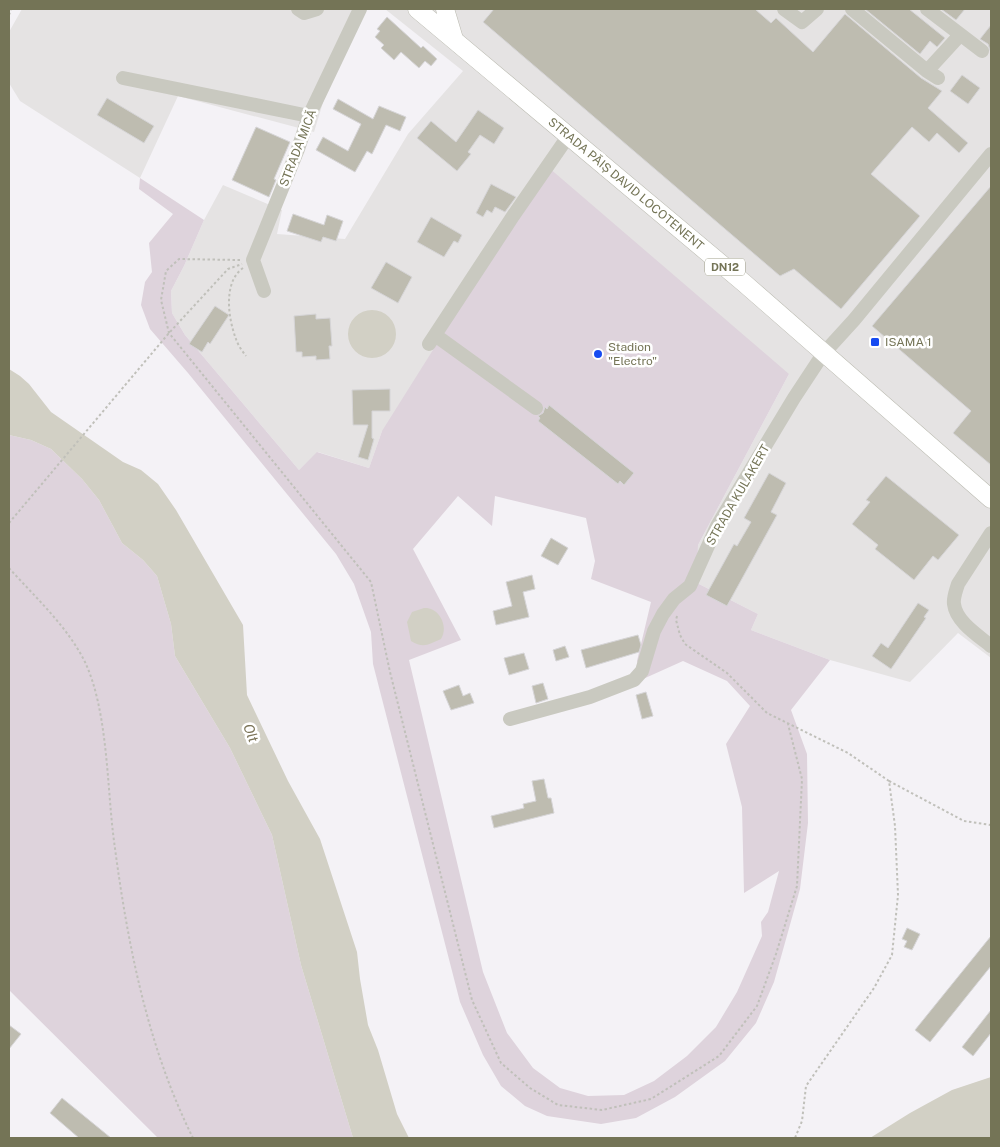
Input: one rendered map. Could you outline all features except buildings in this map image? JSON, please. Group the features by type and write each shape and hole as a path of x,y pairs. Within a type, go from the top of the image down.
{"main road":[{"name":"STRADA PĂIȘ DAVID LOCOTENENT","path":"418,9 736,277 991,499"},
{"path":"446,9 454,40"}],"street":[{"path":"298,9 304,13 317,9"},
{"name":"STRADA MICĂ","path":"253,260 298,149 309,116 360,9"},
{"path":"784,9 802,22 817,9"},
{"path":"852,9 933,74 960,35"},
{"path":"927,9 982,51"},
{"path":"123,78 309,116"},
{"path":"536,408 432,339 569,135"},
{"name":"STRADA KULAKERT","path":"510,719 590,697 634,680 642,671 654,631 663,614 674,598 690,586 717,526 794,398 823,354 854,320 991,154"},
{"path":"253,260 264,291"},
{"path":"991,533 958,584 954,594 954,605 957,613 965,624 991,646"}],"path":[{"path":"9,15 11,9"},
{"path":"253,260 179,259 166,270 161,300 170,333 371,582 392,682 472,1000 501,1063 530,1088 558,1105 602,1110 651,1099 719,1056 758,1006 797,886 802,779 788,724"},
{"path":"9,524 170,333 228,270 253,260"},
{"path":"246,356 236,340 232,324 230,292 236,273 253,260"},
{"path":"10,570 52,615 67,635 84,661 93,685 103,741 115,849 130,945 159,1054 182,1117 193,1138"},
{"path":"678,614 676,620 685,644 727,674 766,713 848,753 890,781 964,821 991,825"},
{"path":"795,1138 802,1121 806,1086 874,988 892,955 898,895 895,826 890,781"}],"shaded area":[{"path":"22,9 365,9 328,86 314,132 178,96 140,178 20,101 9,83 9,32"},
{"path":"385,9 991,9 991,658 958,633 910,682 830,660 751,630 758,614 697,583 698,545 789,374 382,431 369,468 318,452 299,470 185,335 172,313 171,291 204,220 223,185 282,210 277,234 345,239 408,134 463,71"},
{"path":"548,167 789,374 698,545 697,583 758,614 751,630 830,660 791,710 807,754 808,823 800,889 774,982 756,1023 725,1061 675,1097 636,1118 601,1124 547,1116 525,1106 501,1086 483,1055 460,1002 373,664 371,632 354,584 336,554 150,329 141,305 145,282 152,272 149,243 173,214 139,189 140,178 204,220 171,291 172,313 185,335 299,470 317,452 369,468 382,431","holes":["458,496 492,526 495,496 586,518 595,561 591,579 651,602 637,661 643,679 683,661 727,681 750,706 726,744 742,807 744,893 779,871 768,912 761,922 762,936 737,992 716,1027 687,1056 654,1081 624,1095 588,1096 560,1088 533,1068 507,1033 483,972 409,660 461,640 413,549"]},
{"path":"9,435 31,440 51,449 82,479 99,500 122,543 143,560 157,576 171,624 175,656 230,748 272,835 301,965 353,1138 158,1138 9,990"}],"water":[{"path":"372,310 381,312 389,317 394,325 396,334 394,343 389,351 381,356 372,358 363,356 355,351 350,343 348,334 350,325 355,317 363,312"},
{"name":"Olt","path":"9,369 29,384 51,412 123,462 141,470 158,484 176,510 243,625 247,695 288,781 320,839 357,952 368,1025 378,1050 397,1114 409,1138 353,1138 301,965 272,835 230,748 175,656 171,624 157,576 143,560 122,543 99,500 82,479 51,449 31,440 9,435"},
{"path":"424,608 438,614 444,629 441,639 430,644 419,645 411,641 407,622 412,612"},
{"path":"991,1077 991,1138 870,1138 952,1090"}],"place":[{"name":"ISAMA 1","path":"875,342"},
{"name":"Stadion \"Electro\"","path":"598,354"}]}
